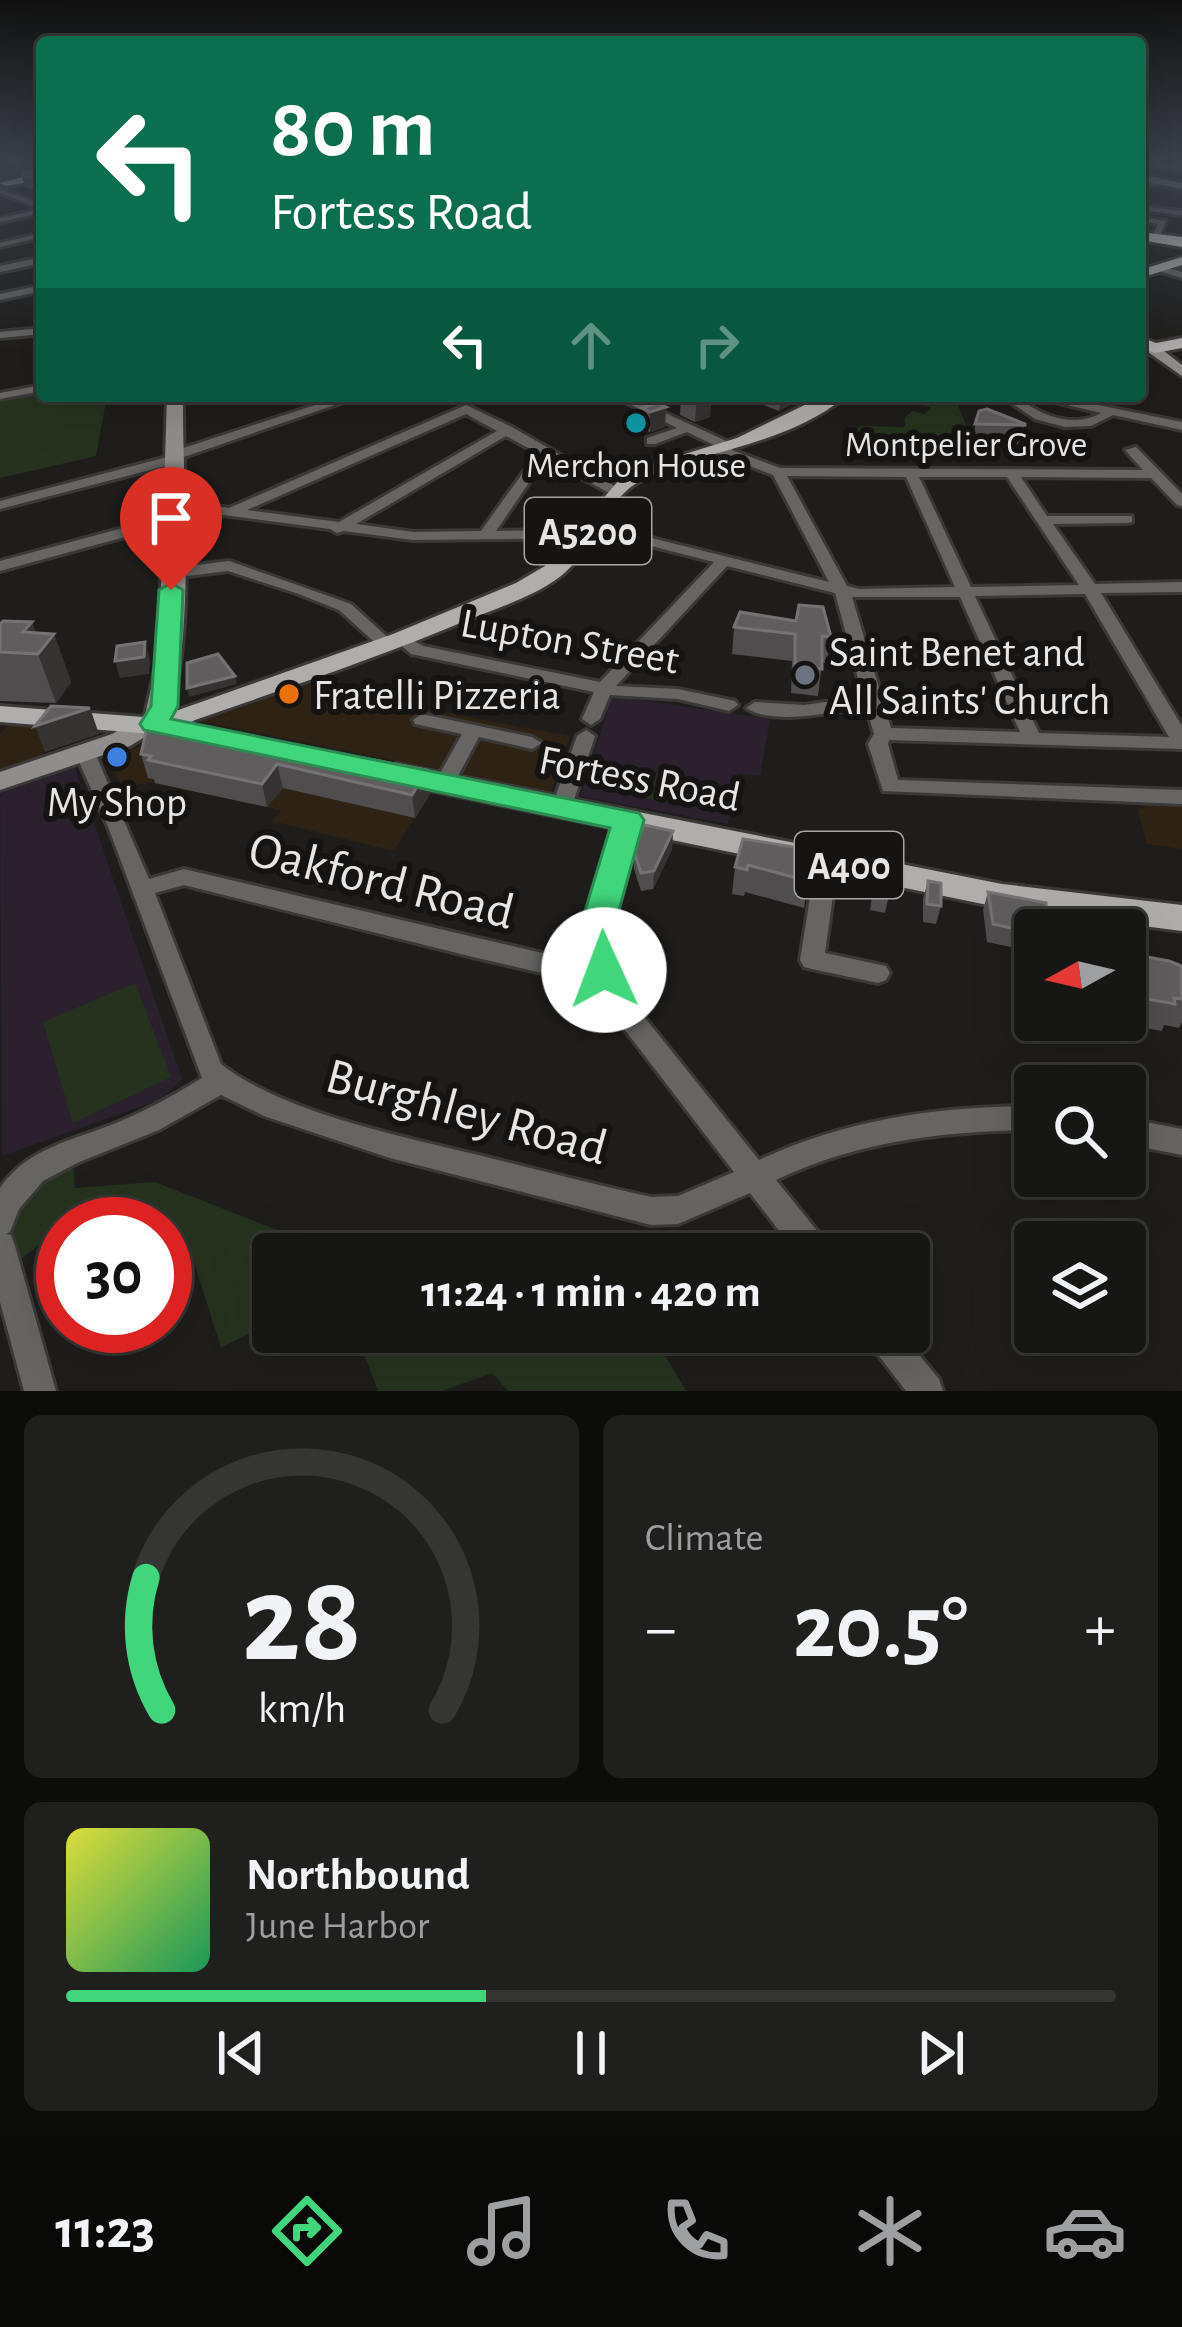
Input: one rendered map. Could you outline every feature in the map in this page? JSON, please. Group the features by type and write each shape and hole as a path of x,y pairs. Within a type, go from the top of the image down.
{"highway":[{"path":"1146,227 1182,242"}],"main road":[{"path":"1146,272 1182,261"},
{"name":"A5200","path":"154,724 394,642 535,583 553,572 616,491 644,470 724,448 824,402"},
{"path":"0,714 154,724 220,739"},
{"name":"Fortess Road","path":"360,767 1002,896 1182,918"}],"street":[{"path":"0,244 36,236"},
{"path":"0,269 36,261"},
{"path":"1162,268 1182,275"},
{"path":"0,297 36,289"},
{"path":"0,335 36,332"},
{"path":"0,396 36,389"},
{"path":"0,781 135,734 154,724 164,706 175,402"},
{"path":"0,505 172,458 320,402"},
{"path":"632,402 778,472 842,591 883,734 878,743 890,786 1182,796"},
{"path":"1021,402 1025,410 1056,421 1095,422 1111,411"},
{"path":"1066,402 1182,426"},
{"path":"231,512 461,411 474,410 616,491"},
{"path":"651,441 688,428"},
{"path":"338,530 508,430"},
{"path":"1131,450 1182,502"},
{"path":"485,536 545,451"},
{"name":"Montpelier Grove","path":"778,472 1154,474"},
{"path":"911,473 1033,740"},
{"path":"1011,473 1090,589 1182,743"},
{"path":"0,566 171,516 231,512 338,530 485,536 589,530 725,559 842,591 1182,587"},
{"path":"1042,520 1127,519"},
{"path":"562,806 604,687 725,559"},
{"path":"171,573 229,566 345,607 394,642"},
{"name":"Lupton Street","path":"394,642 604,687 729,705"},
{"path":"755,708 804,711 872,701"},
{"path":"422,720 532,742"},
{"path":"444,784 473,730"},
{"path":"883,734 1182,743"},
{"path":"0,1222 16,1186 40,1165 143,1124 218,1082 85,753"},
{"path":"628,820 599,921 604,970 631,1024 799,1233"},
{"path":"827,860 812,960 878,973"},
{"name":"Oakford Road","path":"141,890 184,877 472,948 568,969 604,970"},
{"name":"Burghley Road","path":"218,1082 364,1137 662,1212 676,1211 798,1156 862,1138 952,1123 1014,1119"},
{"path":"1146,1135 1182,1142"},
{"path":"0,1246 40,1391"},
{"path":"897,1353 927,1391"}],"shaded area":[{"path":"308,682 314,688 570,736 551,792 198,721"},
{"path":"612,696 770,719 760,776 738,773 728,824 580,796"},
{"path":"8,725 62,729 39,759 0,772 0,734"},
{"path":"156,741 430,792 394,851 272,821 280,811 267,807 147,782 124,790 107,757"},
{"path":"75,768 182,1079 162,1099 2,1156 0,793"},
{"path":"1182,801 1182,849 1147,844 1137,808 1145,809 1143,803"}],"green space":[{"path":"36,393 36,402 106,402 96,456 0,478 0,400"},
{"path":"909,402 956,402 974,443 859,440 863,436 851,432 861,426 905,427 905,418 912,411 925,414 931,407"},
{"path":"638,770 705,782 697,808 629,795"},
{"path":"135,983 171,1077 73,1123 43,1022"},
{"path":"73,1163 75,1188 155,1182 285,1233 252,1233 252,1332 221,1348 192,1256 192,1197 36,1197 36,1247 0,1276 0,1192"},
{"path":"364,1353 664,1353 686,1391 508,1391 492,1373 442,1391 378,1391"}],"building":[{"path":"657,403 666,407 650,412 642,408"},
{"path":"987,409 1025,425 975,424 979,411"},
{"path":"799,605 823,607 831,637 822,636 822,669 795,666 795,634 734,627 740,612 796,621"},
{"path":"3,621 32,622 23,632 54,634 38,654 0,652"},
{"path":"145,642 144,657 115,661 117,646"},
{"path":"218,654 235,676 187,688 187,663"},
{"path":"51,706 90,708 35,726"},
{"path":"149,718 427,770 412,795 277,764 262,784 148,760 151,756 141,754"},
{"path":"644,825 673,831 654,871 641,873 634,851"},
{"path":"743,839 813,850 808,881 748,865 747,870 735,867"},
{"path":"876,870 890,873 889,895 874,892"},
{"path":"928,881 941,883 941,906 927,904"},
{"path":"988,892 1046,903 1046,909 1014,909 1014,928 993,924"},
{"path":"1146,957 1182,966 1182,999 1174,998 1175,1004 1147,999"}],"place":[{"name":"Merchon House","path":"636,423"},
{"name":"Saint Benet and All Saints' Church","path":"805,675"},
{"name":"Fratelli Pizzeria","path":"289,694"},
{"name":"My Shop","path":"117,757"}],"route":[{"path":"171,590 164,706 154,724 628,820 599,921 604,970"}]}
